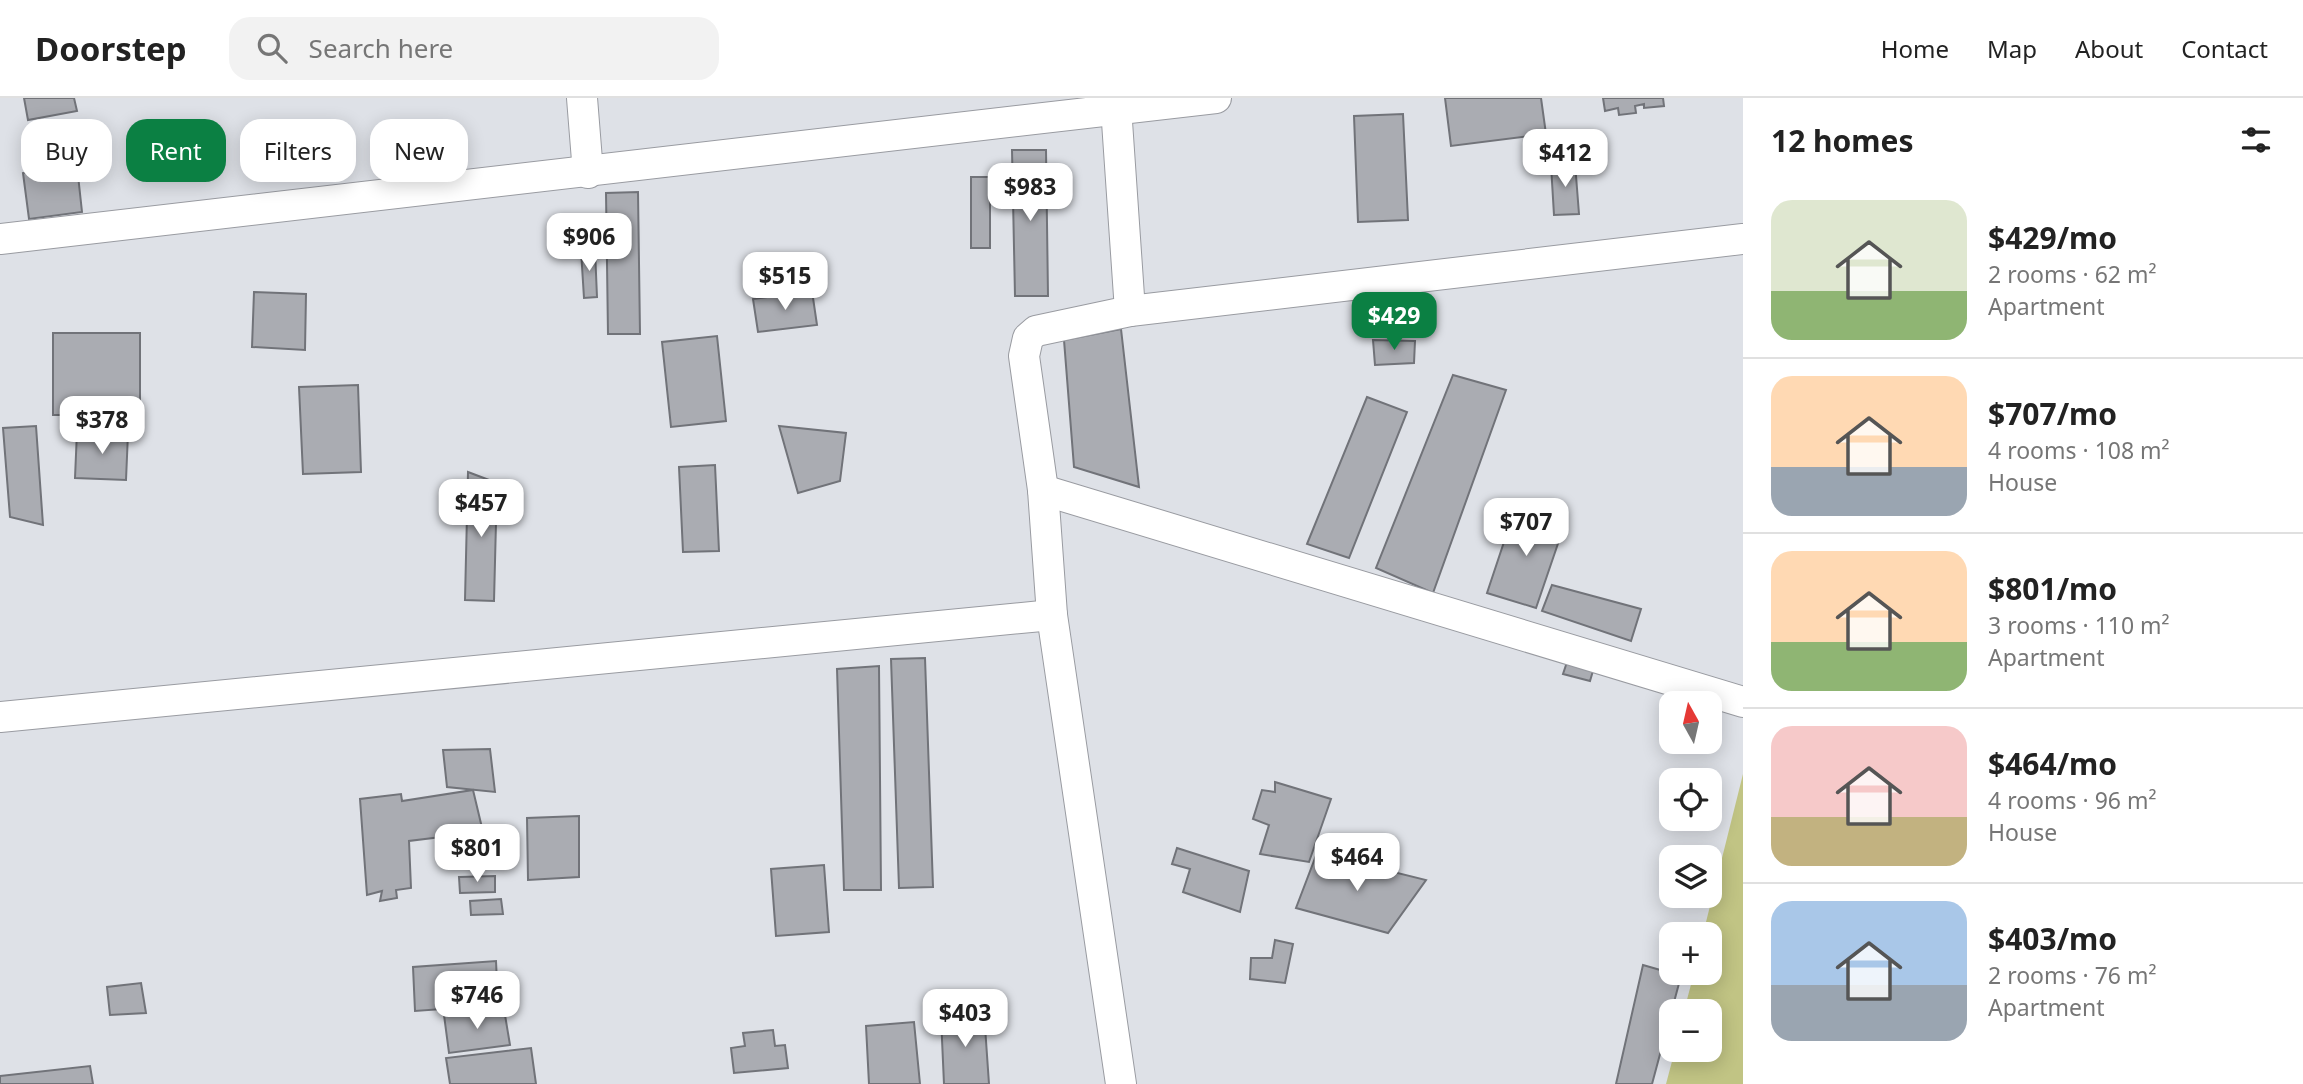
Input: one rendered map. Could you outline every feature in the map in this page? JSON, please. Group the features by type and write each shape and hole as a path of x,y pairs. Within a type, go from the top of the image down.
{"street":[{"path":"582,98 588,173"},
{"path":"0,239 588,173 1116,107 1216,98"},
{"path":"1116,107 1130,311"},
{"path":"1121,1084 1052,615 1043,489 1024,356 1028,338 1036,331 1130,311 1743,239"},
{"path":"1043,489 1743,702"},
{"path":"0,717 1052,615"}],"green space":[{"path":"1743,774 1743,1084 1666,1084 1672,1062 1722,1062 1722,999 1687,999 1691,985 1722,985 1722,922 1706,922 1710,908 1722,908 1722,858"}],"building":[{"path":"24,98 74,98 77,111 28,119"},
{"path":"1445,98 1541,98 1546,134 1451,146"},
{"path":"1603,98 1663,98 1664,106 1644,108 1644,104 1635,106 1636,113 1619,115 1618,108 1605,111"},
{"path":"1403,114 1408,220 1358,222 1354,116"},
{"path":"1012,150 1046,150 1048,296 1015,296"},
{"path":"1575,163 1579,214 1554,215 1551,165"},
{"path":"971,177 990,177 990,248 971,248"},
{"path":"24,182 79,182 82,212 29,219"},
{"path":"638,192 640,334 608,334 606,193"},
{"path":"581,250 595,250 597,297 584,298"},
{"path":"812,291 817,325 758,332 753,299"},
{"path":"254,292 306,294 305,350 252,347"},
{"path":"1121,329 1139,487 1074,467 1064,340"},
{"path":"53,333 140,333 140,415 53,415"},
{"path":"717,336 726,421 671,427 662,342"},
{"path":"1373,340 1415,341 1414,363 1375,365"},
{"path":"1453,375 1506,390 1433,593 1376,568"},
{"path":"358,385 361,472 303,474 299,387"},
{"path":"1367,397 1407,412 1349,558 1307,544"},
{"path":"36,426 43,525 10,517 3,428"},
{"path":"779,426 846,433 840,481 798,493"},
{"path":"77,431 128,433 126,480 75,478"},
{"path":"715,465 719,551 683,552 679,467"},
{"path":"468,472 497,483 494,601 465,600"},
{"path":"1515,509 1565,523 1536,608 1487,593"},
{"path":"1552,585 1641,609 1631,641 1542,611"},
{"path":"1569,656 1595,664 1590,681 1563,674"},
{"path":"925,658 933,887 899,888 891,659"},
{"path":"879,666 881,890 844,890 837,669"},
{"path":"490,749 495,792 447,787 443,750"},
{"path":"1275,782 1331,799 1309,862 1260,854 1269,825 1253,819 1262,790 1275,792"},
{"path":"473,790 483,832 409,841 411,888 396,890 397,898 380,901 382,891 367,895 360,799 401,794 402,801"},
{"path":"579,816 579,877 528,880 527,818"},
{"path":"1177,848 1249,871 1240,912 1183,892 1190,869 1172,864"},
{"path":"1317,853 1426,880 1388,933 1296,908"},
{"path":"824,865 829,932 776,936 771,869"},
{"path":"495,876 495,892 460,893 459,877"},
{"path":"501,899 503,914 471,915 470,901"},
{"path":"1275,940 1293,944 1285,983 1250,979 1251,958 1272,958"},
{"path":"496,961 498,1005 415,1011 413,967"},
{"path":"1643,965 1659,970 1659,985 1679,985 1675,999 1659,999 1659,1058 1652,1084 1616,1084"},
{"path":"141,983 146,1013 110,1015 107,987"},
{"path":"504,1009 510,1045 449,1053 444,1015"},
{"path":"984,1012 989,1084 944,1084 941,1017"},
{"path":"914,1022 920,1084 869,1084 866,1026"},
{"path":"773,1030 775,1046 785,1045 788,1068 734,1073 731,1048 745,1046 743,1033"},
{"path":"531,1048 536,1084 450,1084 446,1058"},
{"path":"90,1066 93,1084 0,1084 0,1076"}]}
